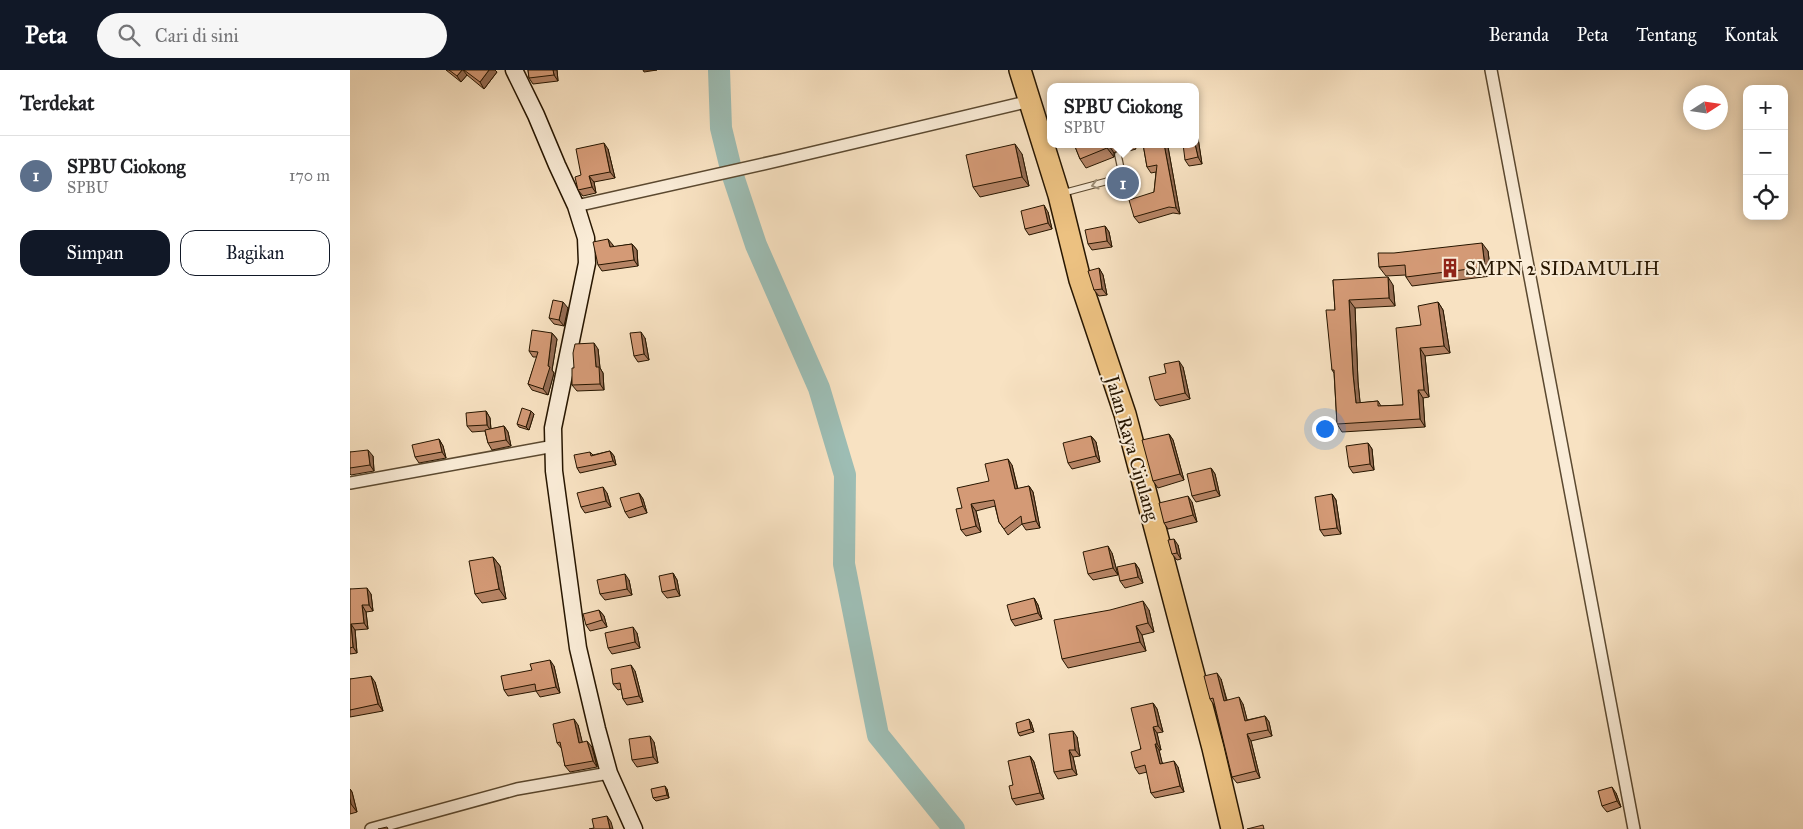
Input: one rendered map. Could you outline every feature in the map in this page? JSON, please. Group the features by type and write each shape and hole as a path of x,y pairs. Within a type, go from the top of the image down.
{"highway":[{"name":"Jalan Raya Cijulang","path":"1020,70 1042,129 1080,280 1126,414 1211,740 1232,829"}],"street":[{"path":"514,70 576,206 586,238 587,264 553,428 554,471 578,648 609,773 634,829"},
{"path":"1491,70 1634,829"},
{"path":"576,206 781,160 1030,100"},
{"path":"350,483 554,446"},
{"path":"371,829 517,789 609,773"}],"lane":[{"path":"1059,195 1115,179 1120,173 1118,155"}],"building":[{"path":"449,70 462,70 457,76"},
{"path":"464,70 489,70 480,82"},
{"path":"528,70 553,70 554,75 529,78"},
{"path":"604,143 610,172 589,176 592,187 578,190 575,177 581,175 576,149"},
{"path":"1015,144 1022,177 973,187 966,155"},
{"path":"1076,148 1107,148 1080,159"},
{"path":"1144,148 1165,148 1176,208 1169,207 1134,217 1129,200 1154,192 1157,165 1147,167"},
{"path":"1184,148 1196,148 1198,157 1185,160"},
{"path":"1044,205 1048,223 1025,229 1021,211"},
{"path":"1105,226 1107,241 1088,244 1085,230"},
{"path":"608,239 610,247 632,244 634,260 598,265 593,242"},
{"path":"1482,243 1485,267 1406,277 1405,265 1379,267 1378,253 1394,253"},
{"path":"1099,268 1102,289 1094,290 1088,271"},
{"path":"1388,277 1389,298 1349,300 1356,403 1378,401 1378,406 1403,405 1396,328 1421,325 1418,306 1438,302 1444,346 1420,348 1424,390 1418,390 1420,419 1337,424 1334,370 1332,370 1326,310 1335,310 1333,280"},
{"path":"553,300 563,302 559,320 549,318"},
{"path":"532,330 552,333 548,366 550,367 543,389 528,384 538,352 529,351"},
{"path":"641,332 644,354 634,356 630,333"},
{"path":"594,343 600,384 572,385 575,344"},
{"path":"1179,361 1185,393 1155,400 1149,377 1166,373 1164,364"},
{"path":"522,408 531,411 526,427 517,424"},
{"path":"486,411 487,425 467,426 466,413"},
{"path":"504,426 506,440 488,443 485,430"},
{"path":"1169,434 1180,474 1153,481 1142,440"},
{"path":"1091,436 1096,456 1068,463 1063,443"},
{"path":"439,439 442,452 415,457 412,445"},
{"path":"1368,443 1370,464 1349,467 1346,446"},
{"path":"368,450 370,465 350,468 350,452"},
{"path":"610,451 613,461 577,468 574,455 590,452 591,456"},
{"path":"1008,459 1015,489 1029,486 1036,521 1022,524 1021,516 1004,529 999,522 994,500 971,504 976,526 961,530 956,509 962,508 957,488 989,481 985,464"},
{"path":"1211,468 1216,490 1192,496 1187,474"},
{"path":"603,487 606,501 581,507 577,493"},
{"path":"639,493 643,506 625,512 620,498"},
{"path":"1332,494 1337,528 1320,530 1315,497"},
{"path":"1188,496 1193,515 1164,523 1159,503"},
{"path":"1174,539 1177,553 1172,554 1168,540"},
{"path":"1108,546 1113,568 1088,574 1083,552"},
{"path":"493,557 499,589 475,594 469,561"},
{"path":"1135,563 1138,577 1120,581 1117,567"},
{"path":"673,573 676,589 662,592 659,576"},
{"path":"625,574 627,589 600,594 597,580"},
{"path":"367,588 369,605 362,605 364,623 351,624 353,647 350,648 350,589"},
{"path":"1034,598 1038,613 1011,620 1007,605"},
{"path":"1143,601 1148,623 1136,626 1140,642 1062,659 1054,620 1110,610"},
{"path":"599,610 602,620 586,625 583,614"},
{"path":"633,627 635,642 608,648 605,633"},
{"path":"550,660 556,687 536,691 535,684 504,690 501,676 532,670 530,664"},
{"path":"631,665 639,696 623,699 620,683 613,684 611,669"},
{"path":"1217,673 1224,701 1239,697 1245,721 1265,716 1268,730 1247,734 1256,771 1232,777 1213,698 1210,699 1204,676"},
{"path":"371,676 378,704 350,710 350,679"},
{"path":"1153,703 1158,726 1153,727 1160,764 1174,761 1180,786 1151,793 1145,765 1135,768 1131,752 1141,749 1131,708"},
{"path":"574,719 579,743 587,741 593,761 565,766 560,742 557,743 553,724"},
{"path":"1029,719 1031,729 1018,733 1016,723"},
{"path":"1073,731 1075,750 1069,750 1072,769 1054,772 1049,734"},
{"path":"650,736 653,757 632,760 629,739"},
{"path":"1030,756 1040,793 1012,799 1009,786 1013,785 1008,761"},
{"path":"665,786 667,795 653,798 651,789"},
{"path":"1612,787 1617,801 1602,806 1598,791"},
{"path":"607,816 610,829 589,829 594,828 592,819"},
{"path":"1263,825 1264,829 1247,829"}],"waterway":[{"path":"719,70 721,128 732,173 756,245 819,388 845,475 844,564 878,735 954,829"}],"place":[{"name":"SPBU Ciokong","path":"1123,183"},
{"name":"SMPN 2 SIDAMULIH","path":"1450,268"}]}
